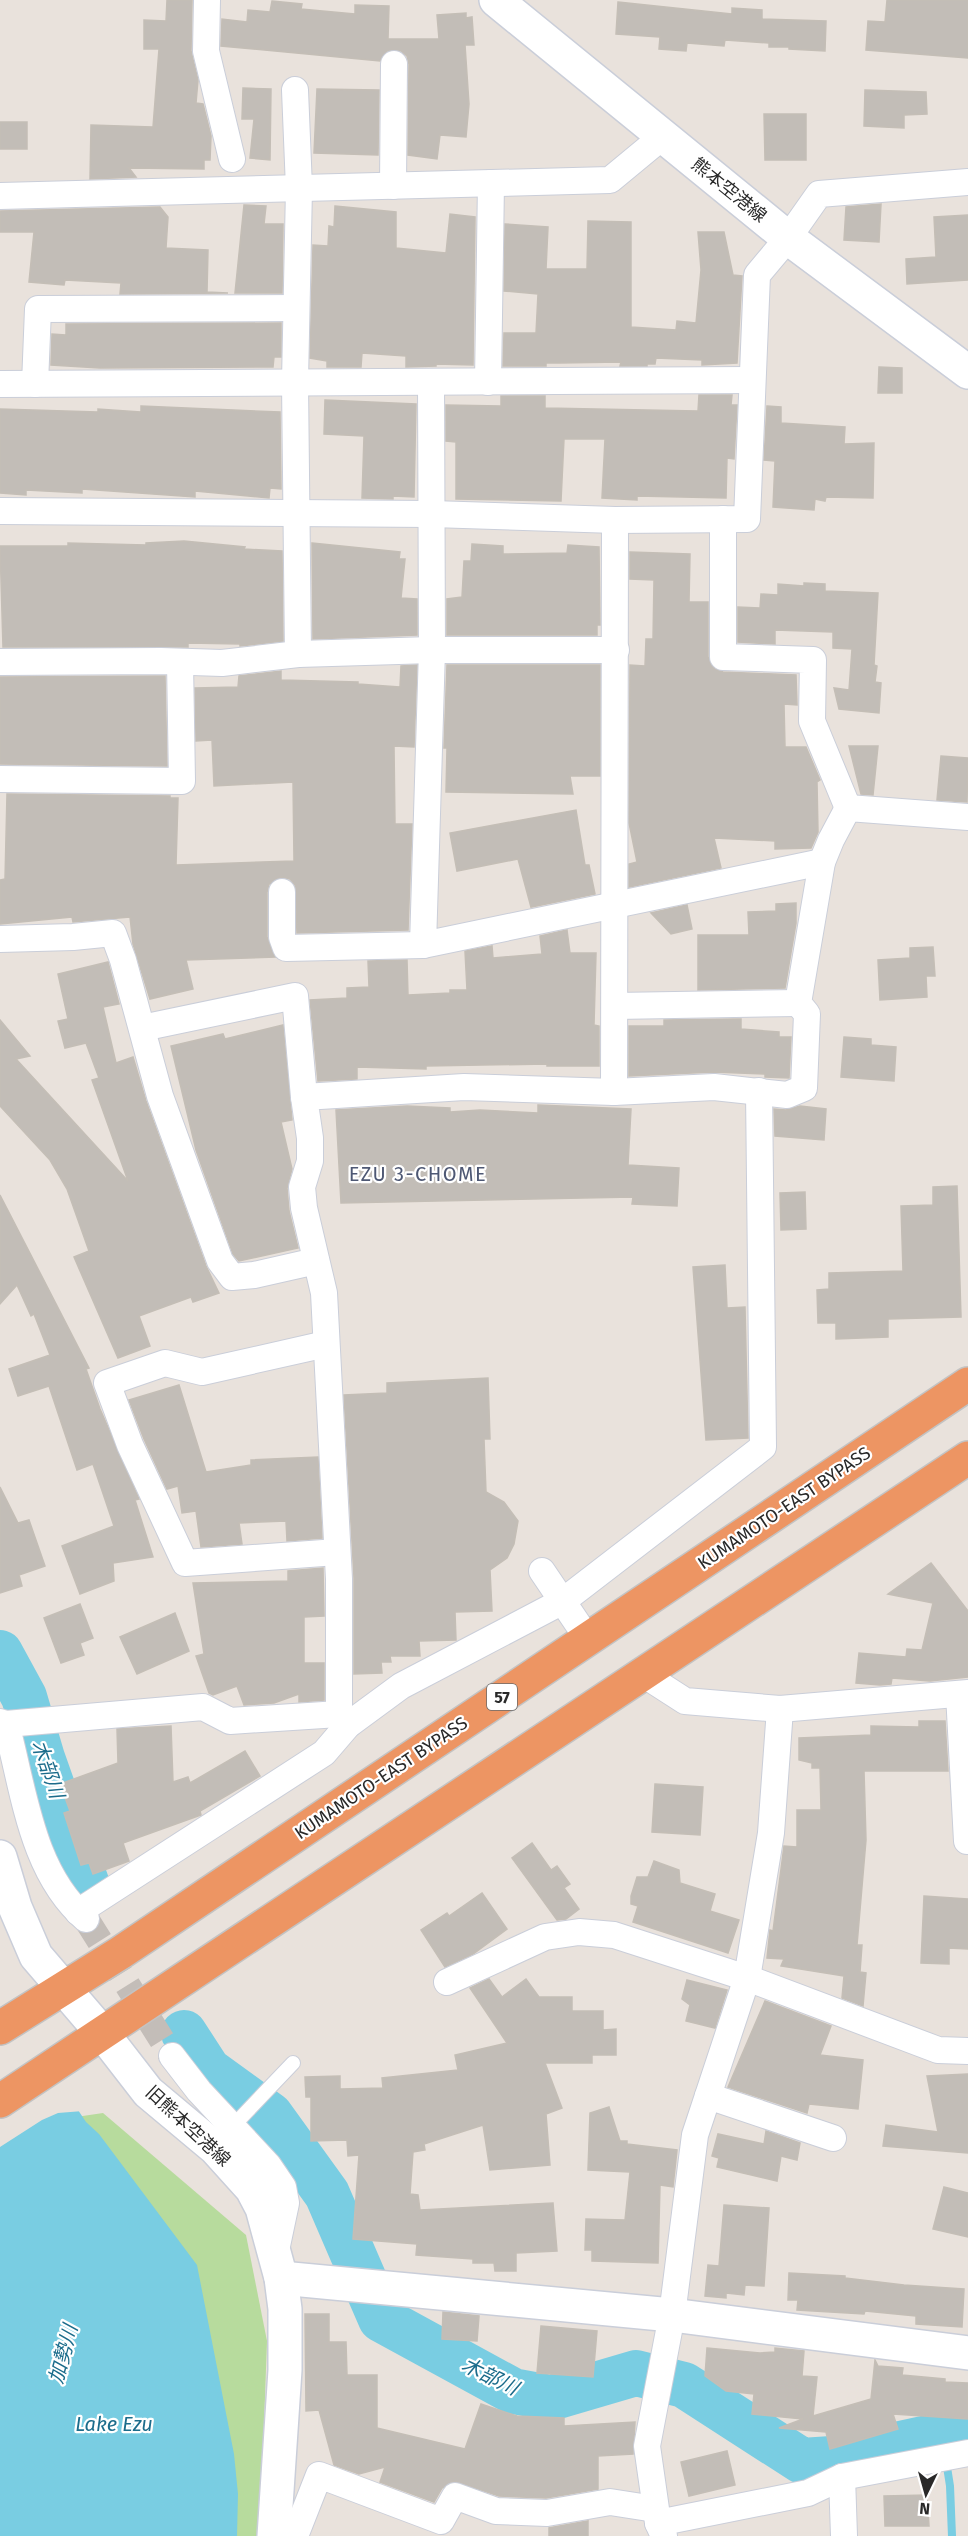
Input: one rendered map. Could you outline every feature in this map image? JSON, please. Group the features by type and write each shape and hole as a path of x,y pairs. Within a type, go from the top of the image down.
{"highway":[{"name":"KUMAMOTO-EAST BYPASS","path":"0,2028 64,1990 968,1384"},
{"path":"0,2101 968,1458"}],"street":[{"path":"207,0 206,51 232,159"},
{"name":"熊本空港線","path":"496,0 788,238 968,372"},
{"path":"393,186 394,64"},
{"path":"296,90 299,188 294,382 298,654"},
{"path":"0,196 610,180 662,137"},
{"path":"0,511 432,514 615,520 747,519 757,274 788,238 819,194 968,182"},
{"path":"488,382 491,183"},
{"path":"35,384 38,309 295,308"},
{"path":"0,384 752,380"},
{"path":"423,945 432,650 431,382"},
{"path":"723,519 723,657 813,660 812,721 848,808"},
{"path":"614,1092 615,520"},
{"path":"0,662 222,663 298,654 432,650 616,650"},
{"path":"0,779 182,781 180,662"},
{"path":"848,808 968,817"},
{"path":"798,1004 822,862 848,808"},
{"path":"282,892 282,937 286,948 423,945 615,907 822,862"},
{"path":"0,939 73,937 113,933 123,960 160,1095 219,1261 232,1277 254,1275 316,1261"},
{"path":"142,1028 295,996 310,1138 310,1161 302,1187 304,1208 324,1293 343,1719 324,1753 113,1889 82,1916 60,1892 46,1868 3,1723 203,1707 230,1721 343,1719 563,1601 763,1447 759,1091"},
{"path":"304,1097 464,1087 614,1092 714,1088 787,1095 804,1088 807,1014 798,1004 615,1006"},
{"path":"326,1344 202,1372 165,1363 107,1383 130,1445 185,1563 337,1552"},
{"path":"542,1571 588,1640"},
{"path":"643,1674 685,1701 780,1709 963,1694 967,1841"},
{"path":"659,2523 647,2446 672,2315 695,2135 747,1978 771,1833 780,1709"},
{"name":"旧熊本空港線","path":"0,1857 15,1907 36,1956 103,2034 148,2092 215,2148 252,2189 262,2208 278,2267 285,2309 285,2370 274,2536"},
{"path":"447,1982 545,1937 579,1932 614,1935 747,1978 938,2050 968,2051"},
{"path":"172,2056 199,2091 238,2120 283,2187 286,2203 278,2267 400,2289 672,2315 968,2353"},
{"path":"708,2096 833,2138"},
{"path":"295,2536 319,2475 447,2528 454,2496 496,2511 547,2513 610,2502 659,2523 808,2493 842,2477 968,2453"},
{"path":"842,2477 844,2536"}],"lane":[{"path":"238,2120 293,2063"}],"green space":[{"name":"Lake Ezu","path":"103,2113 246,2235 267,2341 260,2536 0,2536 42,2122"}],"water":[{"name":"Lake Ezu","path":"0,1993 86,2122 99,2134 197,2265 234,2454 238,2494 237,2536 0,2536"}],"pier":[{"path":"0,1990 83,2111 58,2113 42,2120 0,2147"}],"building":[{"path":"167,0 192,0 191,51 198,80 196,103 203,104 211,136 210,160 204,160 204,169 129,168 136,177 90,179 91,125 153,127 159,49 144,49 144,20 166,21"},
{"path":"887,0 968,0 968,58 866,50 868,21 885,22"},
{"path":"272,1 302,4 301,9 355,14 355,5 389,6 388,39 439,39 437,15 466,13 466,18 472,17 474,45 465,45 469,104 466,137 440,135 437,159 408,155 409,64 407,56 401,51 387,51 380,61 221,46 222,19 247,22 248,10 270,12"},
{"path":"618,2 732,14 732,8 762,10 762,19 826,21 825,51 769,47 769,43 725,40 724,46 687,43 686,51 659,49 660,37 616,34"},
{"path":"243,88 271,89 270,160 250,158 254,119 242,119"},
{"path":"317,89 379,90 378,155 314,153"},
{"path":"865,90 926,92 927,114 904,115 904,128 864,126"},
{"path":"764,114 806,114 806,160 765,160"},
{"path":"0,122 27,122 27,149 0,149"},
{"path":"881,204 879,242 844,240 846,207"},
{"path":"244,205 266,206 264,224 283,224 282,293 235,293"},
{"path":"335,206 396,212 396,248 446,253 450,214 475,217 473,365 436,364 436,366 406,367 406,356 362,353 361,367 327,367 327,361 310,358 313,245 328,246 329,226 334,227"},
{"path":"160,207 168,217 166,248 208,250 207,292 228,293 120,294 121,283 65,280 64,285 29,282 34,232 0,232 0,211"},
{"path":"968,215 968,280 907,284 906,259 936,257 934,217"},
{"path":"588,221 631,222 631,327 676,330 677,321 696,323 701,270 698,232 724,232 733,275 742,276 737,363 702,365 702,360 656,358 655,364 647,364 647,366 620,366 621,362 503,366 504,333 536,333 538,294 504,291 505,224 548,227 546,269 587,269"},
{"path":"281,323 281,357 274,357 273,367 100,368 51,365 52,334 66,335 66,324"},
{"path":"879,367 902,368 902,393 878,393"},
{"path":"699,395 732,395 731,405 737,405 734,459 727,458 726,498 637,496 637,500 602,498 605,439 564,439 561,501 456,499 456,442 446,441 446,405 501,406 501,396 545,396 545,408 698,411"},
{"path":"325,400 416,404 414,497 362,498 364,436 324,434"},
{"path":"141,406 280,412 281,489 270,488 269,498 195,491 195,497 82,489 82,493 26,490 26,495 0,493 0,409 98,412 98,409 141,412"},
{"path":"767,406 781,407 781,423 845,427 844,444 874,443 873,498 826,497 825,501 815,499 814,510 773,507 775,461 764,460"},
{"path":"184,541 245,547 244,549 282,551 283,641 240,646 240,644 188,643 188,647 3,647 0,546 68,546 68,543 146,545 146,543"},
{"path":"312,543 400,552 399,559 405,559 401,598 417,599 417,635 313,639"},
{"path":"472,544 503,546 503,554 567,553 568,545 599,547 600,625 597,625 597,635 447,635 447,599 462,597 464,561 471,561"},
{"path":"630,552 690,554 689,602 708,602 708,657 715,669 723,672 796,675 797,705 784,704 785,747 806,747 820,780 817,782 818,832 811,848 775,849 775,841 714,838 721,868 629,887 629,864 637,862 629,823 630,665 645,666 646,639 653,639 654,580 630,579"},
{"path":"804,583 825,584 825,591 878,593 874,665 877,666 875,682 881,683 879,713 839,709 834,688 849,690 852,649 833,648 833,632 775,630 775,644 738,642 738,607 760,608 761,594 778,595 778,584 804,586"},
{"path":"417,665 414,747 394,746 395,824 412,824 408,930 297,933 295,885 290,879 281,877 269,884 267,892 267,937 275,957 186,960 193,989 150,999 133,944 130,917 73,922 72,917 0,924 0,880 5,879 7,794 170,796 170,798 178,798 176,865 294,861 293,782 214,786 212,740 196,741 195,688 238,687 239,676 281,671 281,680 358,682 358,684 400,687 401,666"},
{"path":"447,665 600,665 600,776 570,776 573,794 446,792 447,748 444,748"},
{"path":"165,676 167,766 0,764 0,677"},
{"path":"849,746 878,746 873,795 861,794"},
{"path":"941,756 968,758 967,802 937,800"},
{"path":"576,810 585,865 589,865 595,894 531,907 518,859 457,871 450,833"},
{"path":"796,903 796,923 785,988 698,990 698,935 749,935 748,912 776,911 776,904"},
{"path":"687,905 692,929 671,934 651,913"},
{"path":"567,930 570,953 596,953 594,1025 599,1026 599,1066 547,1066 547,1064 426,1066 426,1069 357,1067 357,1079 318,1081 310,1000 347,998 347,988 369,987 368,961 407,960 408,995 450,993 450,990 467,990 465,951 492,946 493,958 542,954 540,936"},
{"path":"933,947 935,976 926,976 927,997 880,1000 878,960 910,958 910,948"},
{"path":"108,962 119,1004 103,1007 116,1063 133,1057 146,1101 206,1266 219,1293 193,1302 191,1297 139,1316 150,1346 118,1358 74,1257 89,1251 67,1189 50,1160 0,1106 0,1020 30,1056 16,1059 128,1181 92,1080 99,1078 86,1043 65,1048 58,1021 68,1019 58,974"},
{"path":"741,1019 741,1029 779,1032 779,1037 791,1037 789,1078 765,1077 765,1074 713,1072 629,1076 629,1026 664,1026 664,1020"},
{"path":"283,1025 292,1120 281,1122 292,1169 287,1188 289,1211 298,1248 239,1261 233,1254 196,1150 171,1046 223,1034 225,1039"},
{"path":"844,1037 871,1039 871,1045 896,1047 894,1081 841,1077"},
{"path":"538,1105 631,1109 628,1165 679,1168 677,1206 632,1204 633,1197 341,1203 336,1110 407,1106 450,1108 450,1112 480,1110 538,1113"},
{"path":"800,1106 826,1109 824,1140 775,1136 774,1109 786,1110"},
{"path":"957,1186 961,1317 888,1319 888,1337 836,1339 836,1323 818,1323 817,1290 829,1289 829,1273 903,1271 901,1206 933,1205 933,1187"},
{"path":"805,1192 806,1229 781,1230 780,1193"},
{"path":"0,1195 89,1368 86,1369 100,1409 139,1499 135,1500 153,1557 113,1563 114,1581 80,1594 62,1546 114,1526 93,1464 77,1470 49,1386 18,1396 9,1369 50,1355 34,1314 31,1316 17,1285 0,1304"},
{"path":"725,1265 727,1308 745,1307 748,1438 706,1440 693,1267"},
{"path":"488,1378 490,1439 484,1439 486,1492 504,1502 518,1521 514,1544 507,1558 490,1570 492,1611 455,1612 456,1640 419,1641 420,1656 390,1656 391,1662 381,1662 382,1673 354,1674 354,1578 344,1395 387,1393 387,1383"},
{"path":"179,1385 206,1472 251,1465 251,1460 318,1457 322,1538 287,1541 286,1521 239,1523 242,1544 201,1547 196,1511 182,1513 178,1486 167,1489 129,1400"},
{"path":"0,1487 18,1523 29,1520 45,1566 19,1575 22,1586 0,1593"},
{"path":"931,1563 968,1611 968,1677 930,1681 892,1678 891,1684 880,1685 856,1683 859,1653 906,1657 907,1649 922,1650 933,1603 888,1594"},
{"path":"323,1568 324,1616 304,1617 304,1663 324,1663 324,1700 299,1702 299,1694 274,1703 244,1705 237,1686 213,1695 209,1693 196,1656 204,1654 193,1583 288,1581 288,1571"},
{"path":"80,1604 93,1638 80,1643 84,1655 61,1663 44,1618"},
{"path":"175,1613 189,1651 137,1674 120,1637"},
{"path":"919,1721 945,1721 948,1771 864,1771 866,1840 857,1945 862,1945 860,1972 866,1973 863,2006 842,1998 844,1976 781,1966 784,1959 767,1958 770,1930 773,1931 784,1846 797,1847 797,1810 821,1810 820,1768 812,1768 812,1763 799,1760 799,1738 871,1735 871,1726 919,1727"},
{"path":"171,1726 173,1782 188,1777 190,1783 245,1751 260,1776 200,1811 201,1815 123,1843 129,1861 93,1874 89,1863 81,1865 64,1813 70,1811 60,1784 118,1763 117,1729"},
{"path":"655,1784 703,1787 700,1835 652,1832"},
{"path":"532,1843 551,1870 557,1866 570,1884 564,1888 579,1909 566,1919 557,1920 512,1858"},
{"path":"654,1861 679,1870 680,1883 715,1894 710,1911 739,1920 728,1953 633,1922 638,1906 631,1904 631,1896 637,1877 648,1877"},
{"path":"482,1893 507,1929 473,1954 445,1967 421,1930 447,1913 449,1916"},
{"path":"924,1896 968,1899 968,1949 949,1948 949,1964 921,1963"},
{"path":"489,1979 502,1997 526,1979 539,1997 572,1997 572,2011 603,2011 603,2030 616,2029 616,2055 592,2055 592,2063 545,2063 562,2108 546,2114 550,2165 490,2170 483,2125 424,2144 425,2150 413,2152 410,2194 418,2195 420,2210 553,2203 557,2251 516,2253 516,2271 495,2271 494,2263 473,2263 473,2259 416,2255 417,2244 353,2239 359,2155 348,2156 347,2140 311,2141 311,2097 306,2097 305,2077 340,2076 340,2089 383,2088 382,2078 458,2070 455,2055 507,2043 470,1988"},
{"path":"687,1980 727,1990 715,2028 686,2021 690,2005 682,1999"},
{"path":"765,2001 831,2026 820,2055 863,2060 858,2109 809,2104 807,2113 728,2087"},
{"path":"968,2074 968,2153 883,2146 886,2125 938,2132 927,2076"},
{"path":"609,2107 620,2141 627,2141 627,2144 677,2150 673,2187 660,2185 658,2263 592,2261 592,2250 585,2250 586,2219 625,2220 630,2172 588,2170 590,2113"},
{"path":"766,2131 800,2143 797,2160 781,2156 777,2181 717,2167 719,2158 712,2156 718,2134 764,2144"},
{"path":"944,2187 968,2193 968,2237 933,2229"},
{"path":"724,2205 769,2208 764,2286 745,2285 744,2295 726,2293 726,2298 705,2296 708,2265 719,2266"},
{"path":"789,2273 845,2276 845,2278 904,2285 964,2289 962,2327 916,2324 916,2316 865,2311 864,2314 797,2310 798,2300 788,2300"},
{"path":"443,2312 479,2316 477,2341 442,2339"},
{"path":"305,2314 329,2314 329,2342 346,2342 347,2375 377,2375 377,2428 465,2449 481,2404 517,2416 564,2418 564,2426 635,2422 633,2454 598,2456 598,2489 546,2498 499,2496 454,2481 442,2488 434,2502 380,2482 385,2467 359,2474 334,2465 319,2410 306,2411"},
{"path":"541,2326 597,2331 593,2377 537,2373"},
{"path":"707,2348 760,2353 775,2352 775,2348 804,2351 802,2376 817,2377 813,2416 871,2399 875,2360 878,2366 903,2368 902,2375 968,2383 968,2419 893,2414 898,2429 830,2449 826,2432 779,2428 803,2419 752,2414 754,2394 726,2391 705,2376"},
{"path":"727,2451 735,2485 689,2496 681,2462"},
{"path":"927,2495 929,2526 885,2526 884,2496"},
{"path":"588,2521 588,2536 549,2536 549,2528"}],"waterway":[{"name":"木部川","path":"0,1653 24,1697 42,1758 88,1888"},
{"name":"木部川","path":"184,2033 208,2070 270,2115 327,2194 381,2319 513,2391 551,2398 636,2373 684,2385 802,2461 832,2459 960,2431 968,2434"},
{"path":"942,2435 950,2486 952,2536"}],"tunnel":[{"path":"86,1919 172,2056"}],"district":[{"name":"EZU 3-CHOME","path":"418,1174"}],"water label":[{"name":"加勢川","path":"63,2354"}]}
